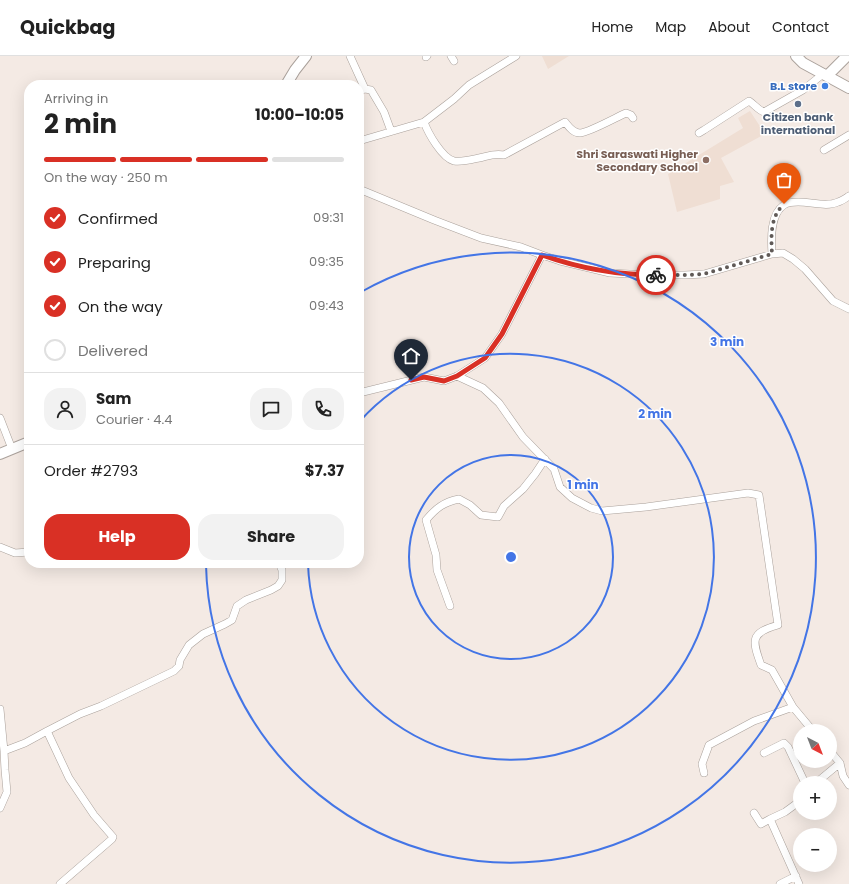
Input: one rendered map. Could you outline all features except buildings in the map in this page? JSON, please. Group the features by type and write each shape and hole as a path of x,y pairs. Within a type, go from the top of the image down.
{"street":[{"path":"289,80 306,56"},
{"path":"350,56 358,80"},
{"path":"364,139 424,122 454,99 469,85 516,56"},
{"path":"796,56 803,63 849,88"},
{"path":"699,133 749,101 753,103 761,112 764,112 803,90 825,75 847,56"},
{"path":"364,90 371,90 384,112 391,131"},
{"path":"424,122 428,133 441,151 452,160 465,162 496,153 504,155 565,122 572,131 579,133 589,131 626,113 631,115 633,118"},
{"path":"824,150 849,135"},
{"path":"364,191 481,238 521,247 560,261 610,273 649,275 704,274 772,254 783,254 793,259 805,269 833,300 849,309"},
{"path":"772,254 771,237 774,217 784,204 838,203 849,196"},
{"path":"364,392 424,377 444,381 457,376 485,358 502,334 542,255"},
{"path":"457,376 483,388 499,403 523,437 554,469 560,487 572,498 591,508 602,511 646,508 748,493 759,495 778,625 767,628 758,634 755,640 755,649 761,665 772,670 793,707 807,724"},
{"path":"0,418 12,449"},
{"path":"0,454 24,444"},
{"path":"450,606 437,570 436,555 426,520 433,511 448,501 459,498 481,514 498,517 504,506 523,489 545,460"},
{"path":"0,547 15,553 24,552"},
{"path":"4,751 25,743 47,731 174,671 179,666 180,660 189,644 203,634 232,620 237,606 246,600 278,586 282,580 281,568"},
{"path":"704,773 702,764 709,745 754,721 793,707"},
{"path":"0,709 7,792 0,808"},
{"path":"47,731 69,778 94,815 112,837 112,839 60,884"},
{"path":"764,752 784,743 788,747 802,776"},
{"path":"837,759 840,763 843,776 849,786"},
{"path":"824,776 840,763"},
{"path":"754,813 761,824 785,812 793,806"},
{"path":"770,819 799,884"},
{"path":"780,884 796,876"}],"shaded area":[{"path":"542,56 569,56 548,69"},
{"name":"Shri Saraswati Higher Secondary School","path":"750,111 765,134 721,158 734,182 720,186 720,199 677,212 668,174 743,128 738,118"}],"way so far":[{"path":"656,275 704,274 772,254 771,237 774,217 784,204"}],"place":[{"name":"B.L store","path":"825,86"},
{"name":"Citizen bank international","path":"798,104"},
{"name":"Shri Saraswati Higher Secondary School","path":"706,160"}],"route":[{"path":"411,380 424,377 444,381 457,376 485,358 502,334 542,255 610,273 656,275"}]}
